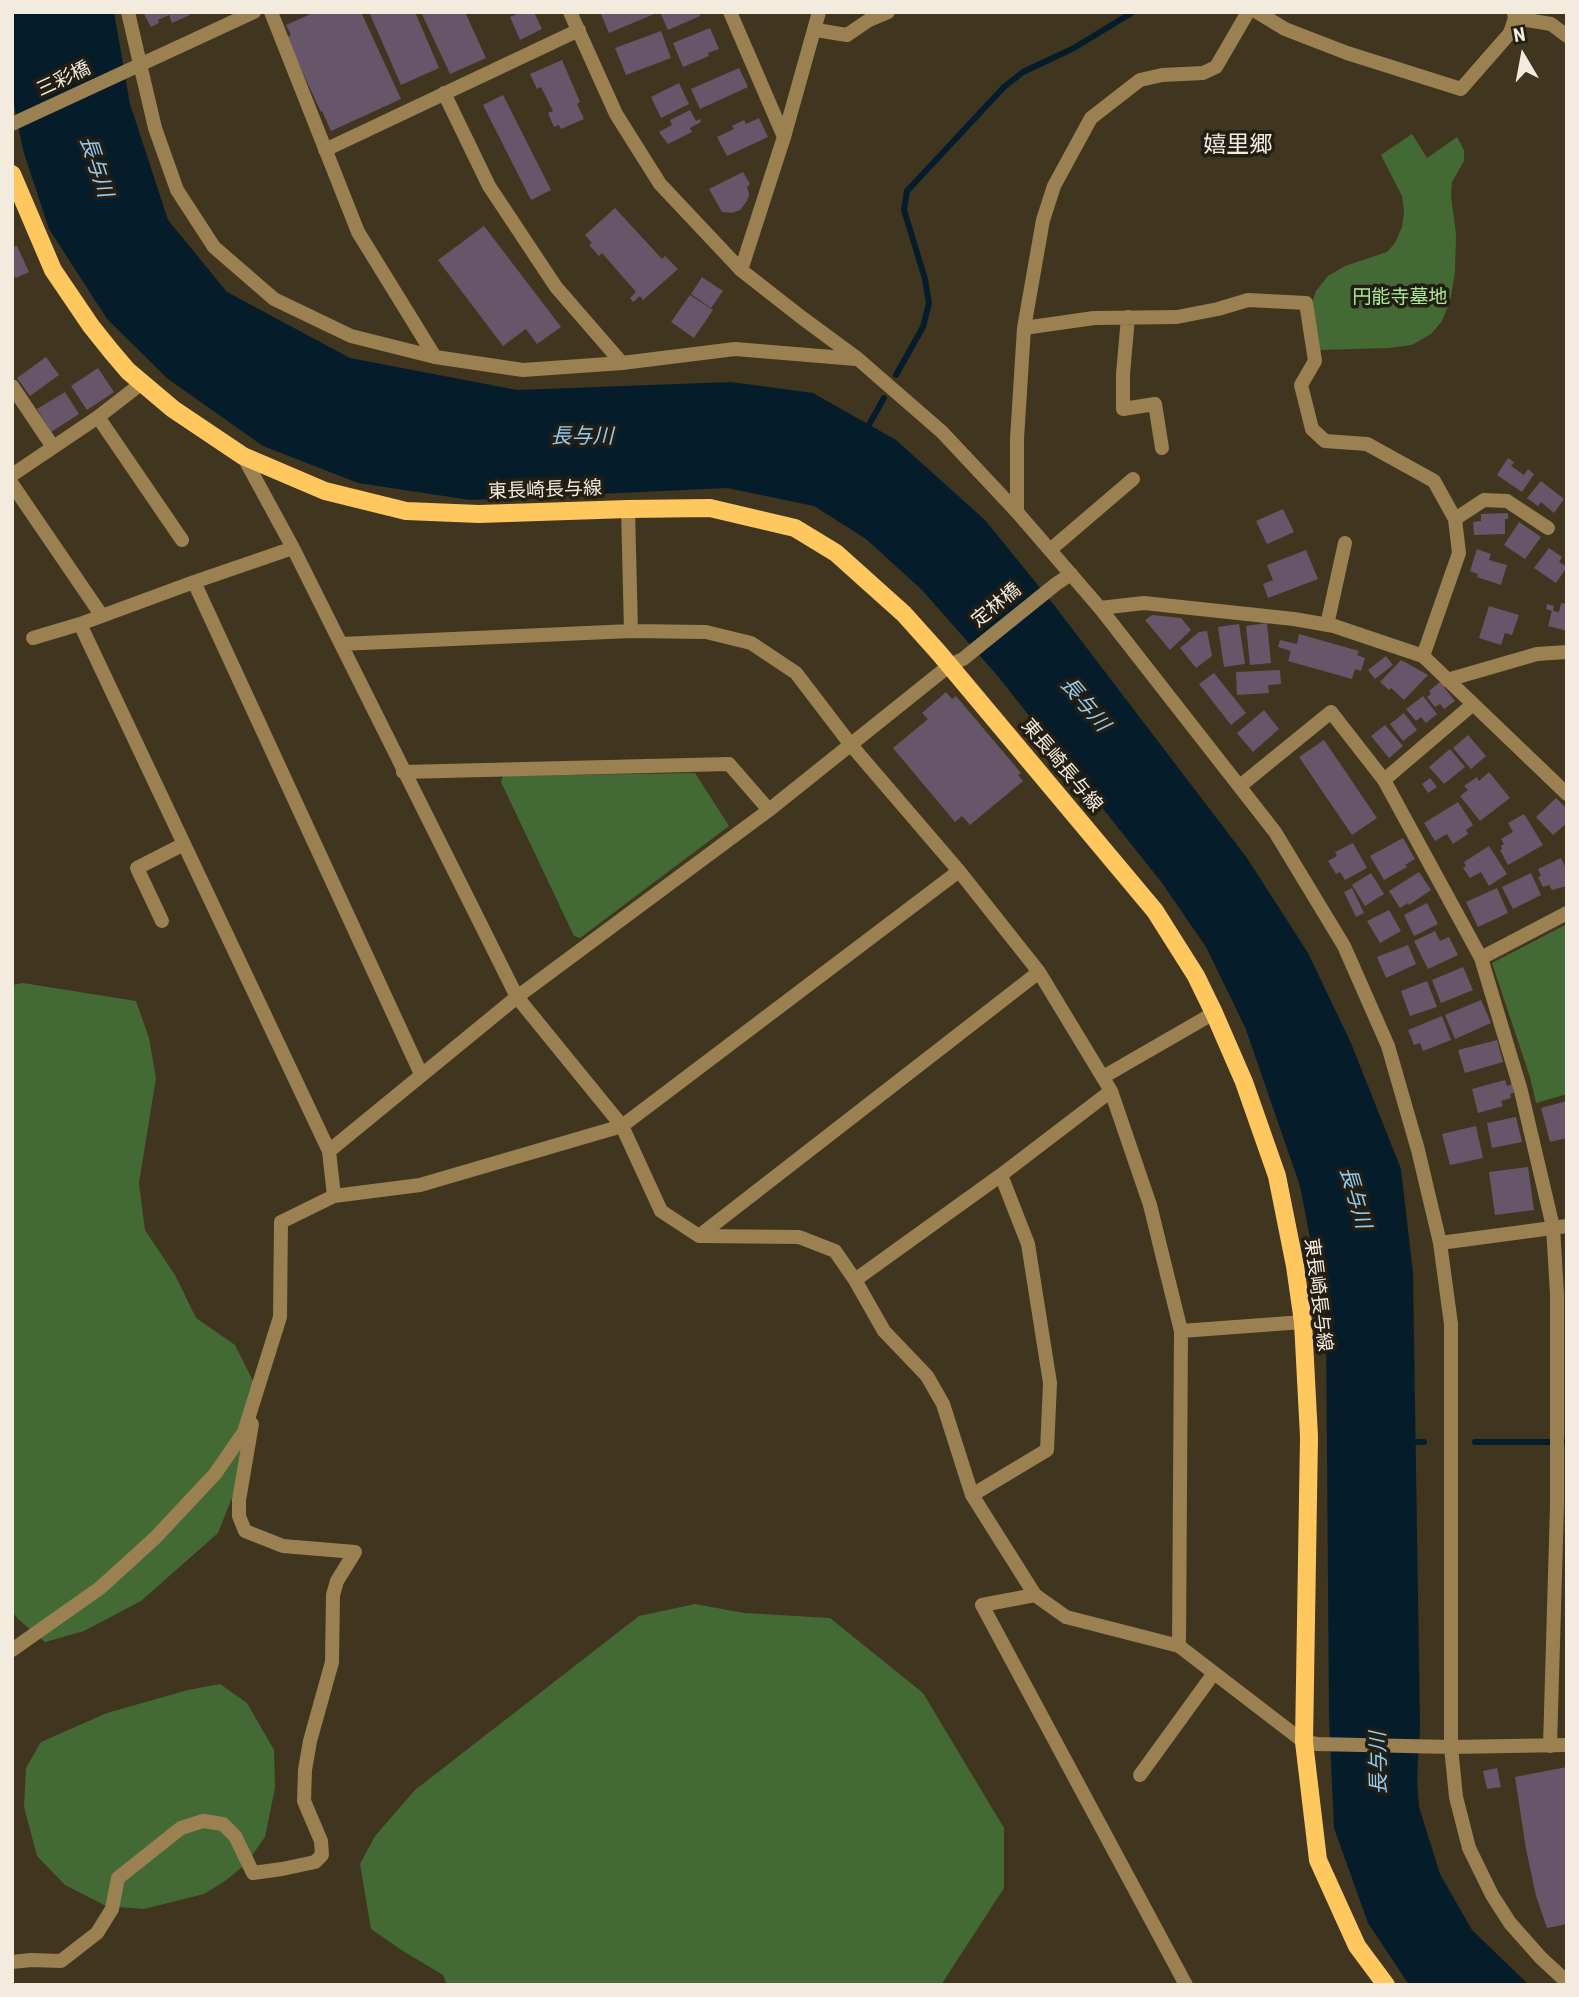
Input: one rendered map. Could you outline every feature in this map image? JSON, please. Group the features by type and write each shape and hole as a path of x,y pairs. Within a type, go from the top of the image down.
{"main road":[{"name":"東長崎長与線","path":"12,174 53,270 111,351 142,383 173,409 243,456 325,491 406,511 479,514 710,508 795,528 836,553 956,662 1155,911 1196,976 1214,1013 1244,1083 1277,1176 1303,1322 1309,1437 1310,1743 1318,1860 1357,1946 1386,1985"}],"street":[{"path":"128,12 136,67 177,190 214,247 274,299 351,336 435,357 523,370 622,363 735,349 858,359"},
{"name":"三彩橋","path":"12,124 254,12"},
{"path":"271,12 358,232 435,357"},
{"path":"570,12 616,114 660,184 741,270 858,359 942,432 1017,512 1100,608 1275,832 1344,946 1388,1046 1418,1150 1440,1243 1451,1324 1444,1746 1469,1847 1492,1895 1510,1923 1567,1982"},
{"path":"730,12 784,137"},
{"path":"741,270 784,137 820,12"},
{"path":"816,30 847,35 869,20 888,12"},
{"path":"1017,512 1017,439 1024,328 1043,220 1054,186 1091,118 1140,80 1162,75 1203,73 1216,67 1248,12"},
{"path":"1257,12 1285,29 1347,53 1461,89 1510,33 1514,15 1551,24 1567,36"},
{"path":"324,150 579,30"},
{"path":"444,93 489,186 556,287 622,363"},
{"path":"1024,328 1094,318 1177,317 1248,300 1306,303 1315,361 1301,385 1312,429 1325,441 1367,443 1434,481 1455,519 1459,553 1423,656"},
{"path":"1128,317 1123,409 1155,404 1162,448"},
{"path":"12,475 98,417 142,383"},
{"path":"12,386 53,447"},
{"path":"98,417 182,540"},
{"path":"243,456 293,548 517,997 622,1126 661,1211 699,1236 799,1237 835,1251 884,1331 928,1376 943,1404 972,1495 1035,1595 1066,1617 1179,1646 1310,1743 1567,1745"},
{"path":"1050,550 1133,479"},
{"path":"12,484 102,616"},
{"path":"1455,519 1484,500 1507,501 1548,528"},
{"path":"628,509 631,631"},
{"path":"1327,625 1345,543"},
{"path":"33,638 80,624 293,548"},
{"name":"定林橋","path":"329,1151 517,997 769,810 1056,583 1071,574"},
{"path":"194,582 421,1074"},
{"path":"1100,608 1144,603 1294,619 1327,625 1423,656 1567,794"},
{"path":"80,624 329,1151 334,1196"},
{"path":"341,644 631,631 706,632 751,643 796,673 851,745 959,871 1039,972 1111,1091 1150,1205 1181,1331 1179,1646"},
{"path":"1447,680 1537,654 1567,652"},
{"path":"1384,780 1472,705"},
{"path":"1240,786 1331,712 1384,780 1481,958 1560,1226 1557,1445 1562,1506 1550,1746"},
{"path":"404,772 729,764 769,810"},
{"path":"162,921 137,868 184,844"},
{"path":"12,1650 100,1588 155,1538 215,1474 244,1432 280,1317 281,1222 334,1196 420,1185 622,1126 959,871"},
{"path":"1481,958 1567,913"},
{"path":"699,1236 1039,972"},
{"path":"1103,1077 1214,1013"},
{"path":"855,1280 1001,1175 1111,1091"},
{"path":"972,1495 1047,1450 1050,1383 1028,1244 1001,1175"},
{"path":"1440,1243 1560,1226"},
{"path":"1181,1331 1303,1322"},
{"path":"12,1962 30,1959 61,1961 97,1933 112,1909 118,1878 181,1828 203,1821 223,1824 235,1836 253,1873 315,1862 322,1855 321,1841 304,1801 305,1770 310,1741 332,1661 333,1595 337,1581 355,1552 283,1545 245,1531 239,1516 239,1500 256,1391"},
{"path":"1035,1595 982,1605 1186,1985"},
{"path":"1140,1775 1214,1673"}],"green space":[{"name":"円能寺墓地","path":"1412,134 1427,158 1457,137 1464,150 1464,161 1452,182 1456,234 1455,272 1450,301 1442,321 1431,334 1412,345 1319,350 1312,303 1316,291 1328,276 1345,266 1387,252 1395,243 1402,227 1402,196 1381,155"},
{"path":"695,773 729,826 580,938 574,936 501,782 503,776"},
{"path":"1567,924 1567,1094 1536,1103 1492,963"},
{"path":"23,983 136,1001 149,1038 156,1078 139,1183 145,1230 175,1275 196,1318 235,1345 255,1385 252,1447 218,1533 141,1601 84,1631 45,1642 12,1611 12,985"},
{"path":"695,1604 744,1613 830,1618 923,1693 1004,1828 1004,1888 941,1985 447,1985 443,1975 371,1929 360,1864 375,1836 415,1790 639,1616"},
{"path":"220,1684 247,1703 274,1750 275,1788 265,1837 246,1864 204,1894 144,1909 106,1906 65,1885 37,1856 24,1807 26,1768 41,1742 107,1713 188,1690"}],"water":[{"name":"長与川","path":"12,12 114,12 130,104 168,220 227,292 350,358 517,390 731,382 813,393 896,440 985,520 1054,605 1247,858 1308,953 1351,1043 1401,1169 1413,1273 1419,1807 1440,1874 1472,1930 1529,1985 1409,1985 1368,1923 1334,1828 1329,1718 1326,1321 1300,1186 1245,1027 1206,947 1162,883 996,674 922,590 866,539 814,506 727,488 470,500 358,483 263,446 168,379 107,319 49,229 23,150 12,95"}],"building":[{"path":"143,12 189,12 190,15 172,23 169,15 151,27"},
{"path":"315,12 361,12 401,99 331,131 286,37 291,35 286,25"},
{"path":"369,12 415,12 439,68 401,85"},
{"path":"421,12 465,12 486,58 450,74"},
{"path":"521,12 534,12 542,29 520,40 510,17"},
{"path":"600,12 653,12 654,14 609,33"},
{"path":"660,12 699,12 700,16 668,30"},
{"path":"710,28 719,49 683,67 673,43"},
{"path":"661,31 671,58 626,75 615,48"},
{"path":"562,60 580,102 577,104 584,119 561,129 559,125 554,127 548,113 553,111 541,87 537,89 530,74"},
{"path":"739,68 748,87 700,109 691,89"},
{"path":"679,83 689,104 661,118 651,97"},
{"path":"503,95 551,190 531,200 483,105"},
{"path":"690,110 696,121 700,119 701,122 690,128 692,132 668,144 659,132 672,125 670,120"},
{"path":"759,118 768,137 727,156 717,137 734,129 732,126 744,120 746,124"},
{"path":"743,172 750,184 747,187 747,201 740,210 722,212 709,189"},
{"path":"615,208 662,259 665,256 678,269 643,300 640,296 633,302 630,298 636,292 602,253 599,256 589,245 592,243 585,235"},
{"path":"484,226 561,327 537,344 526,329 503,346 438,260"},
{"path":"17,246 29,272 16,278 12,273 12,247"},
{"path":"702,277 723,291 711,308 691,294"},
{"path":"690,295 713,310 694,338 671,322"},
{"path":"46,357 59,375 30,396 17,378"},
{"path":"98,368 114,392 87,410 71,386"},
{"path":"65,392 79,414 51,432 37,409"},
{"path":"1508,458 1514,462 1511,466 1524,475 1528,469 1534,474 1522,492 1497,475"},
{"path":"1541,481 1564,499 1554,513 1541,502 1538,506 1527,498"},
{"path":"1283,509 1294,532 1267,544 1256,521"},
{"path":"1508,513 1508,519 1505,519 1505,534 1474,535 1473,522 1481,521 1481,514"},
{"path":"1519,522 1541,537 1525,559 1504,545"},
{"path":"1549,548 1562,557 1559,562 1567,567 1556,583 1534,568"},
{"path":"1477,549 1491,554 1489,560 1507,565 1501,585 1477,577 1478,574 1470,571"},
{"path":"1306,550 1318,579 1268,598 1263,584 1273,580 1267,565"},
{"path":"1561,603 1567,604 1567,631 1548,626 1552,611 1546,609 1547,604 1554,606 1553,611 1559,612"},
{"path":"1489,606 1519,615 1512,635 1505,633 1501,645 1479,638"},
{"path":"1152,615 1181,618 1191,630 1170,650 1145,620"},
{"path":"1267,623 1271,663 1250,665 1246,626"},
{"path":"1239,624 1245,664 1224,667 1218,627"},
{"path":"1207,631 1212,656 1196,668 1180,648 1199,632"},
{"path":"1299,634 1359,651 1357,655 1365,658 1361,671 1355,669 1352,679 1288,661 1291,651 1278,647 1280,640 1297,644"},
{"path":"1386,656 1393,665 1375,679 1368,670"},
{"path":"1401,660 1428,675 1404,700 1380,682"},
{"path":"1280,670 1281,684 1268,685 1269,693 1237,695 1236,672"},
{"path":"1214,673 1246,713 1231,725 1199,684"},
{"path":"1440,682 1455,701 1444,709 1440,704 1435,707 1427,697 1431,694 1429,691"},
{"path":"946,692 952,699 956,696 1021,773 1018,775 1023,781 970,825 962,816 955,822 893,748 928,719 922,713"},
{"path":"1423,696 1437,714 1426,723 1421,717 1416,721 1406,709"},
{"path":"1264,710 1279,729 1253,752 1237,733"},
{"path":"1404,713 1417,730 1403,741 1390,724"},
{"path":"1385,725 1403,746 1389,758 1371,736"},
{"path":"1468,735 1486,756 1471,769 1453,748"},
{"path":"1324,740 1377,818 1352,835 1299,757"},
{"path":"1450,749 1465,767 1444,784 1429,767"},
{"path":"1489,772 1510,798 1480,821 1460,796 1468,790 1464,786 1477,777 1479,781"},
{"path":"1430,778 1437,787 1428,793 1422,784"},
{"path":"1556,798 1567,809 1567,823 1553,835 1536,817"},
{"path":"1458,802 1473,825 1466,830 1468,834 1453,844 1447,834 1435,841 1424,823"},
{"path":"1524,814 1543,845 1508,865 1500,850 1504,844 1501,839 1513,832 1508,823"},
{"path":"1403,838 1415,859 1405,865 1407,867 1384,880 1370,856"},
{"path":"1353,843 1367,868 1345,880 1340,872 1336,874 1328,861 1337,856 1335,852"},
{"path":"1489,846 1507,874 1489,886 1481,872 1470,878 1463,868 1466,866 1464,862"},
{"path":"1561,858 1567,870 1567,886 1552,890 1549,885 1543,887 1538,877 1541,876 1538,869"},
{"path":"1419,872 1431,890 1400,908 1389,891"},
{"path":"1371,873 1384,894 1365,906 1352,885"},
{"path":"1531,873 1541,895 1513,909 1502,887"},
{"path":"1352,888 1364,913 1356,917 1344,892"},
{"path":"1497,888 1508,913 1478,927 1466,902"},
{"path":"1427,903 1438,924 1414,936 1404,915"},
{"path":"1389,910 1401,931 1380,943 1367,921"},
{"path":"1435,931 1440,941 1449,937 1458,955 1428,969 1414,941"},
{"path":"1408,945 1416,964 1386,978 1377,957"},
{"path":"1463,967 1473,990 1441,1003 1432,980"},
{"path":"1427,981 1437,1007 1410,1016 1401,991"},
{"path":"1481,1000 1491,1023 1455,1039 1445,1015"},
{"path":"1442,1016 1451,1040 1423,1051 1420,1043 1414,1045 1408,1030"},
{"path":"1497,1040 1503,1062 1465,1073 1458,1050"},
{"path":"1505,1080 1507,1086 1512,1084 1514,1093 1510,1094 1511,1098 1501,1101 1503,1106 1478,1113 1472,1089"},
{"path":"1567,1101 1567,1138 1550,1142 1541,1108"},
{"path":"1516,1117 1522,1142 1492,1148 1487,1123"},
{"path":"1476,1126 1483,1158 1450,1165 1442,1134"},
{"path":"1528,1167 1534,1210 1495,1215 1489,1172"},
{"path":"1567,1767 1567,1924 1547,1928 1536,1896 1526,1849 1515,1777"},
{"path":"1497,1768 1501,1787 1487,1789 1483,1771"}],"waterway":[{"path":"896,375 923,327 929,303 925,279 904,210 907,191 1004,87 1023,72 1074,48 1133,12"},
{"path":"866,430 884,398"},
{"path":"1409,1442 1424,1442"},
{"path":"1475,1442 1567,1442"}],"district":[{"name":"嬉里郷","path":"1238,146"}]}
